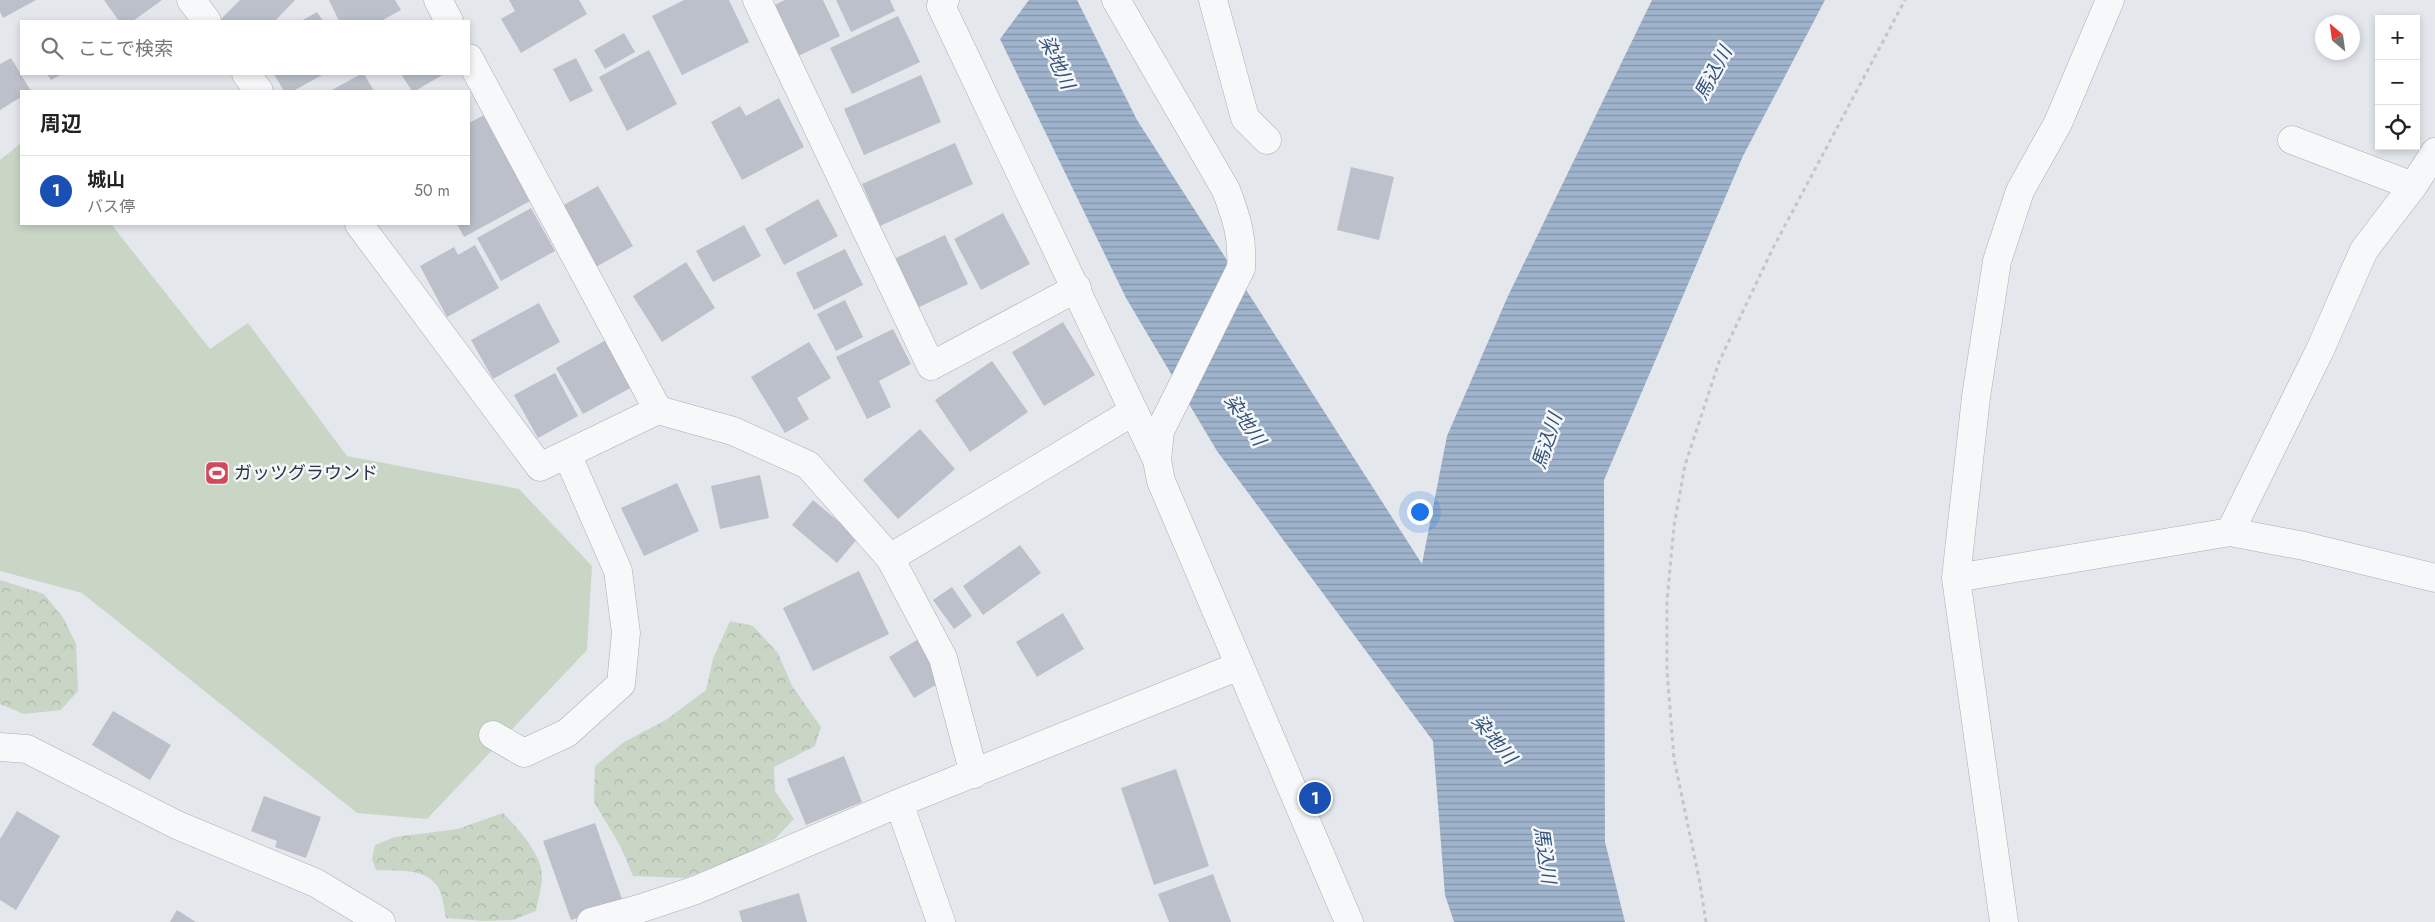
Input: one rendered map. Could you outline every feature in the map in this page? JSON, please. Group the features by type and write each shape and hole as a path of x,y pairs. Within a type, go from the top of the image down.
{"street":[{"path":"438,0 448,20"},
{"path":"757,0 931,366 1077,288"},
{"path":"945,0 941,6 1077,288 1157,460 1161,481 1349,922"},
{"path":"1116,0 1226,190 1237,220 1242,246 1241,268 1160,432 1157,460"},
{"path":"1212,0 1245,118 1267,140"},
{"path":"2004,922 1956,578 1976,397 1997,261 2020,190 2058,123 2110,0"},
{"path":"470,60 658,410"},
{"path":"247,75 258,90"},
{"path":"2292,140 2413,186"},
{"path":"2230,532 2320,350 2364,250 2413,186 2435,152"},
{"path":"359,225 540,467 658,410 733,431 808,465 890,558 942,658 974,774"},
{"path":"890,558 1134,411"},
{"path":"493,735 524,753 567,734 621,684 626,633 618,571 567,454"},
{"path":"1956,578 2230,532 2304,546 2435,578"},
{"path":"591,922 679,897 900,804 1239,666"},
{"path":"0,747 27,749 35,752 176,825 316,883 381,922"},
{"path":"900,804 941,922"}],"path":[{"path":"1706,922 1700,878 1674,759 1667,671 1668,601 1673,536 1685,465 1718,362 1772,250 1905,0"}],"green space":[{"name":"ガッツグラウンド","path":"20,144 20,225 112,225 210,349 248,323 347,456 519,489 592,566 587,650 427,819 357,813 82,593 0,571 0,160"},
{"path":"0,580 44,594 64,619 76,644 78,691 61,710 24,714 0,704"},
{"path":"730,621 753,626 778,653 792,686 821,727 815,746 774,767 775,791 794,819 775,839 739,857 685,878 633,876 621,847 594,802 595,766 624,742 666,720 706,690 713,659"},
{"path":"503,813 528,842 538,859 542,876 536,911 513,920 485,921 446,918 441,894 432,880 410,871 376,870 372,859 375,845 395,837 458,829"}],"water":[{"path":"1029,0 1077,0 1137,120 1422,564 1447,436 1508,296 1652,0 1825,0 1743,156 1604,480 1605,842 1625,922 1454,922 1445,895 1433,741 1217,451 1126,298 1000,39"}],"building":[{"path":"0,0 36,0 3,18 0,12"},
{"path":"104,0 162,0 134,20 118,20"},
{"path":"240,0 295,0 276,20 220,20"},
{"path":"329,0 395,0 401,10 383,20 339,20"},
{"path":"509,0 579,0 587,14 521,53 501,19 515,11"},
{"path":"684,0 729,0 749,42 682,75 652,16"},
{"path":"785,0 823,0 840,36 792,59 768,8"},
{"path":"836,0 890,0 895,11 851,32"},
{"path":"317,12 322,20 303,20"},
{"path":"898,16 920,62 852,94 830,48"},
{"path":"624,33 635,52 605,69 594,50"},
{"path":"649,50 677,104 627,131 599,77"},
{"path":"11,58 30,90 20,90 20,98 0,110 0,64"},
{"path":"576,58 593,91 570,102 553,69"},
{"path":"48,75 60,75 51,80"},
{"path":"275,75 322,75 295,90 283,90"},
{"path":"359,75 365,75 373,90 332,90"},
{"path":"402,75 442,75 417,90 411,90"},
{"path":"921,75 941,122 864,155 844,109"},
{"path":"779,98 804,147 742,180 711,122 740,106 746,116"},
{"path":"484,115 530,201 464,237 458,225 470,225 470,122"},
{"path":"955,143 973,184 880,226 862,184"},
{"path":"1351,167 1394,177 1379,240 1337,230"},
{"path":"598,186 633,246 596,267 562,206"},
{"path":"818,199 838,236 784,265 765,229"},
{"path":"531,208 555,251 501,281 477,238"},
{"path":"1003,213 1030,264 981,290 954,239"},
{"path":"744,225 761,256 713,282 696,251"},
{"path":"945,235 968,284 915,309 892,260"},
{"path":"475,245 499,288 447,317 420,266 454,247 458,255"},
{"path":"845,249 863,285 814,310 796,273"},
{"path":"686,262 715,308 662,342 633,296"},
{"path":"845,300 863,337 836,351 817,314"},
{"path":"539,303 560,342 493,379 471,340"},
{"path":"1063,322 1095,375 1044,406 1012,352"},
{"path":"893,329 911,364 879,381 891,407 867,419 836,357"},
{"path":"606,340 632,387 583,414 556,368"},
{"path":"809,342 831,378 797,398 809,419 785,433 751,377"},
{"path":"992,361 1028,412 970,452 935,400"},
{"path":"555,373 578,416 538,438 514,395"},
{"path":"920,429 955,469 898,519 863,480"},
{"path":"760,475 769,518 720,529 711,486"},
{"path":"677,483 699,531 644,556 621,508"},
{"path":"813,500 858,538 837,563 792,525"},
{"path":"1020,545 1041,573 983,615 963,586"},
{"path":"859,571 889,634 813,671 783,608"},
{"path":"952,587 972,616 954,629 933,600"},
{"path":"1063,613 1084,649 1037,677 1016,642"},
{"path":"917,640 942,681 914,698 889,657"},
{"path":"113,711 171,745 150,780 92,745"},
{"path":"844,756 862,802 806,825 787,779"},
{"path":"1176,769 1209,866 1154,885 1121,788"},
{"path":"264,796 321,817 306,858 275,847 277,841 251,831"},
{"path":"17,811 60,836 16,910 0,900 0,839"},
{"path":"595,823 623,902 571,920 543,841"},
{"path":"1213,874 1231,922 1169,922 1158,894"},
{"path":"799,893 807,922 742,922 739,911"},
{"path":"177,910 196,922 170,922"}],"place":[{"name":"ガッツグラウンド","path":"217,473"},
{"name":"城山","path":"1315,798"}],"water label":[{"name":"染地川","path":"1057,62"},
{"name":"馬込川","path":"1713,73"},
{"name":"染地川","path":"1245,420"},
{"name":"馬込川","path":"1547,441"},
{"name":"染地川","path":"1494,739"},
{"name":"馬込川","path":"1545,855"}]}
